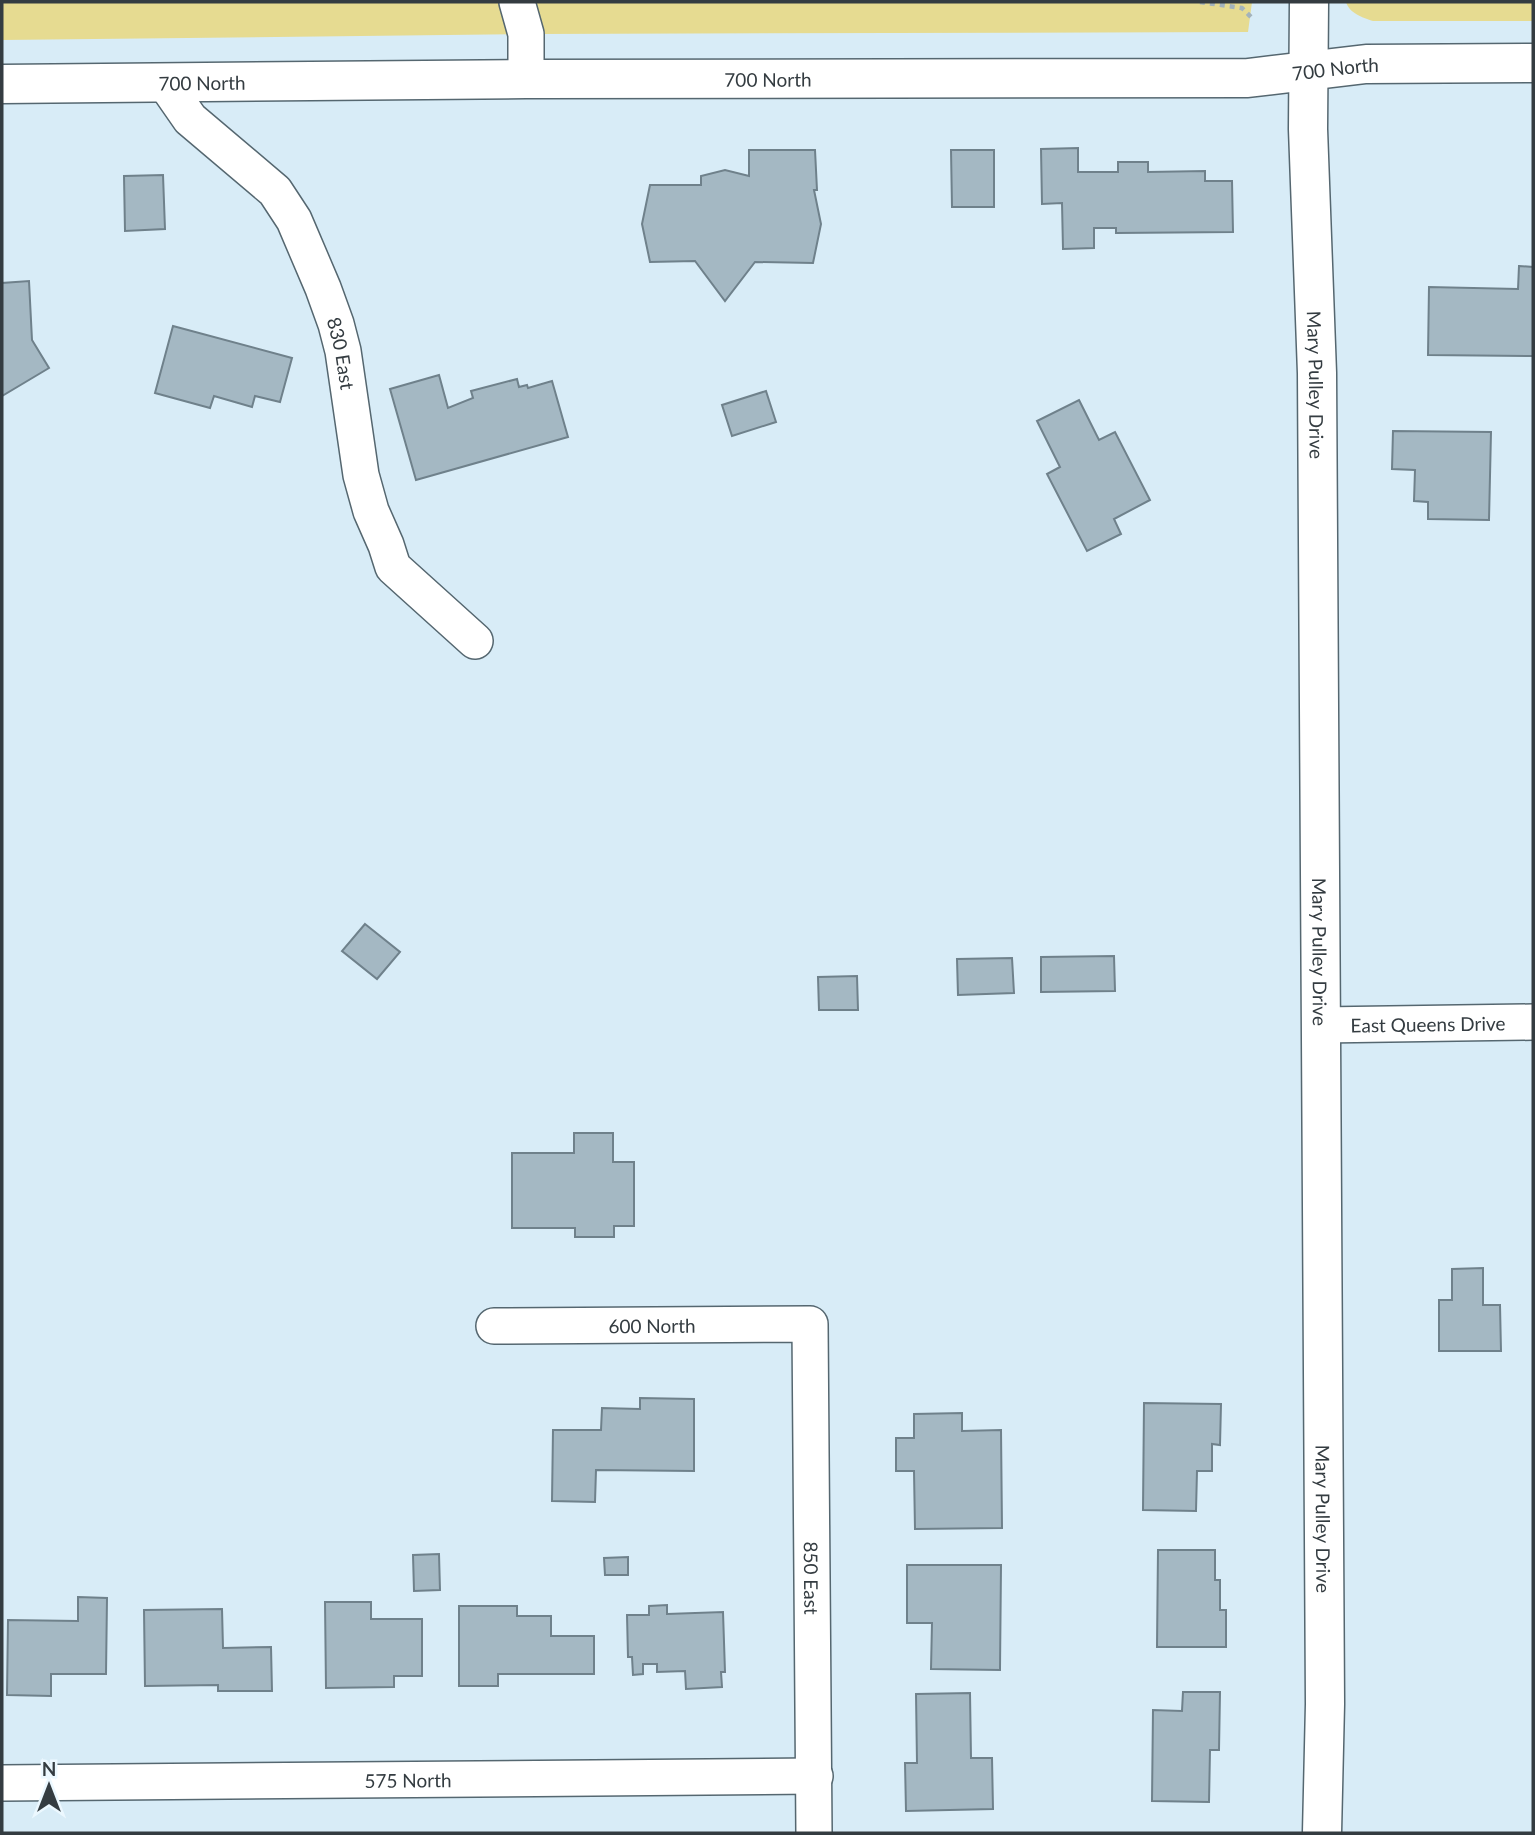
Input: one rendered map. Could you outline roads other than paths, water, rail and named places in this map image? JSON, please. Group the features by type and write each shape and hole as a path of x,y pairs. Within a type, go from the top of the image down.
{"street":[{"path":"517,2 527,34 527,79"},
{"name":"Mary Pulley Drive","path":"1309,2 1308,129 1317,373 1325,1690 1322,1833"},
{"name":"700 North","path":"2,84 527,79 1248,78 1366,64 1533,64"},
{"name":"830 East","path":"165,83 190,119 275,191 293,220 336,324 345,361 361,475 371,511 393,567 475,641"},
{"name":"East Queens Drive","path":"1321,1026 1533,1022"},
{"name":"600 North","path":"494,1326 810,1324"},
{"name":"850 East","path":"810,1324 814,1833"},
{"name":"575 North","path":"2,1783 815,1776"}]}
